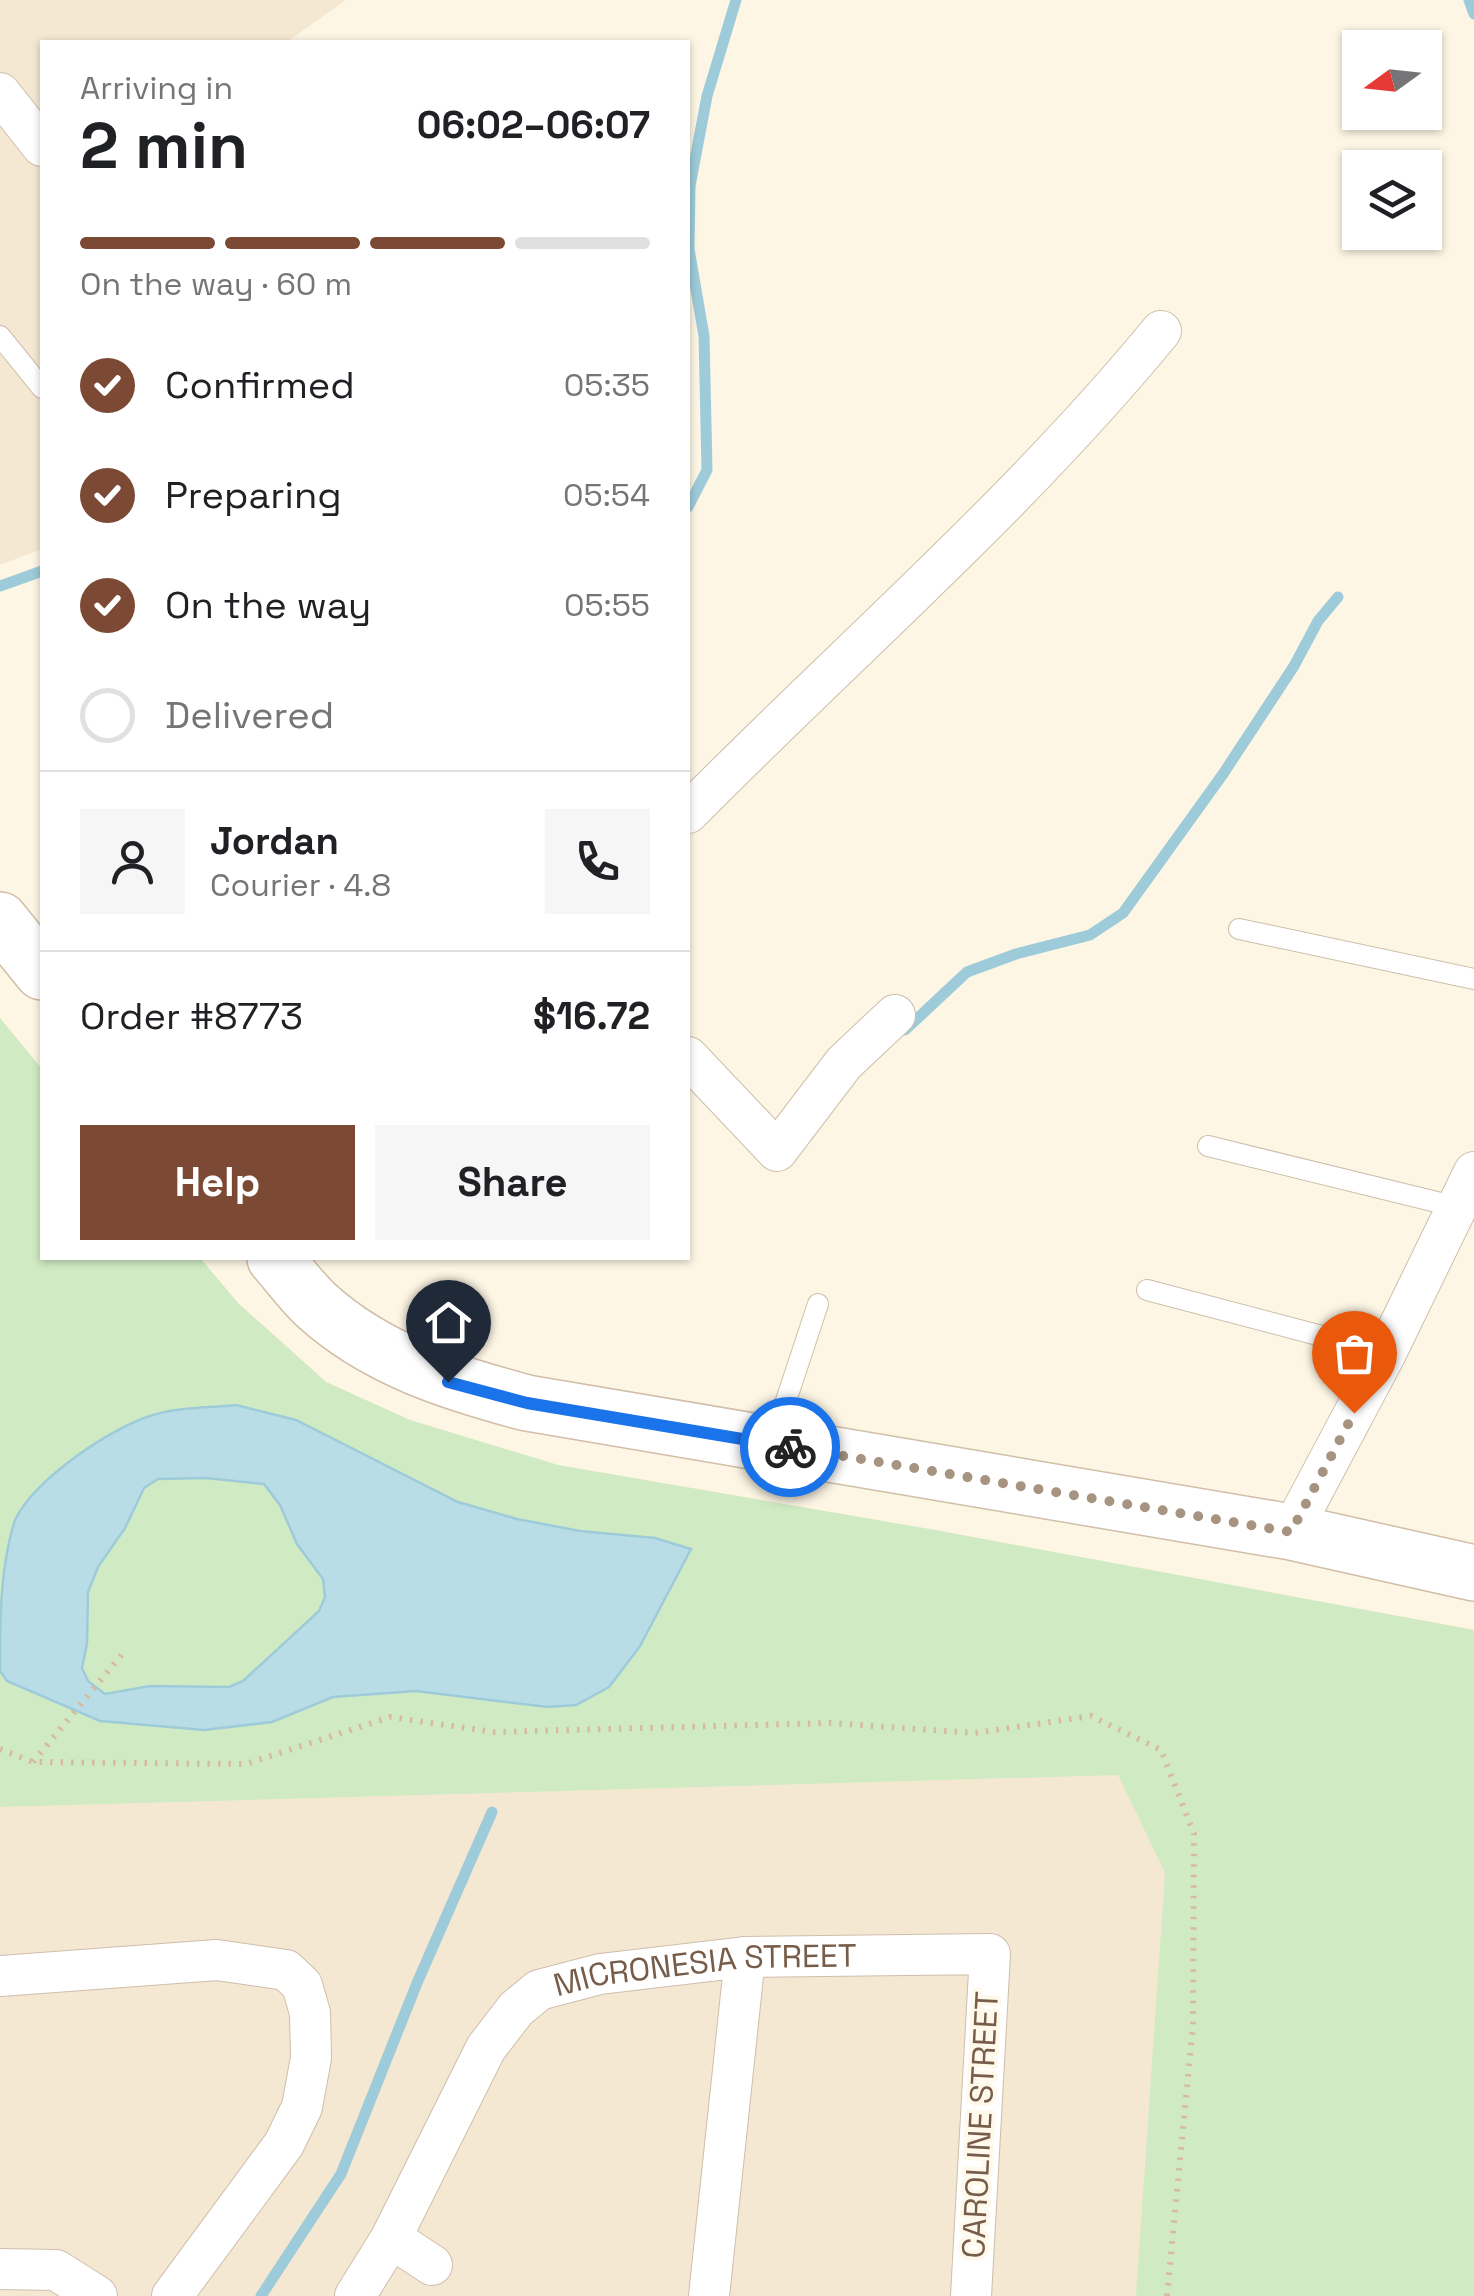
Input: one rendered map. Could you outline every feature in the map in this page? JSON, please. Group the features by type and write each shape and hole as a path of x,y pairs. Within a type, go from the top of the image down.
{"main road":[{"path":"0,920 40,970"},
{"path":"277,1260 316,1305 369,1344 448,1382 527,1403 1291,1532 1474,1573"}],"street":[{"path":"0,93 40,143"},
{"path":"690,811 988,522 1161,332"},
{"path":"690,1058 777,1152 844,1063 894,1015"},
{"path":"1291,1532 1386,1353 1465,1190"},
{"name":"MICRONESIA STREET","path":"354,2296 391,2238 486,2048 516,2009 539,1990 600,1974 745,1957 990,1954"},
{"name":"CAROLINE STREET","path":"971,2296 990,1954"},
{"path":"709,2296 745,1957"},
{"path":"0,1976 217,1960 286,1970 302,1985 310,2013 311,2058 302,2106 284,2144 172,2296"},
{"path":"391,2238 432,2265"},
{"path":"0,2269 56,2270 97,2296"}],"lane":[{"path":"0,336 40,386"},
{"path":"1240,930 1474,979"},
{"path":"1208,1146 1465,1190"},
{"path":"1147,1290 1386,1353"},
{"path":"772,1444 818,1304"}],"path":[{"path":"33,1762 123,1653"},
{"path":"0,1750 33,1762 246,1764 390,1717 494,1732 830,1722 976,1733 1091,1716 1161,1750 1194,1834 1193,2024 1167,2296"}],"shaded area":[{"path":"0,0 346,0 290,40 40,40 40,550 0,565"},
{"path":"0,1018 40,1067 40,1260 202,1260 238,1303 326,1382 410,1420 558,1465 1474,1630 1474,2296 0,2296"}],"green space":[{"path":"0,1018 40,1067 40,1260 202,1260 238,1303 326,1382 410,1420 558,1465 1474,1630 1474,2296 1136,2296 1165,1873 1118,1775 0,1807"}],"water":[{"path":"236,1405 296,1420 458,1502 517,1519 580,1531 655,1538 691,1549 640,1646 609,1687 576,1705 548,1707 416,1691 333,1697 272,1722 204,1730 100,1721 7,1681 0,1671 4,1575 15,1520 25,1504 56,1472 116,1431 173,1410","holes":["206,1478 264,1484 280,1505 297,1544 323,1579 325,1597 319,1611 243,1681 229,1687 150,1686 105,1694 88,1681 82,1668 87,1643 88,1592 98,1567 125,1528 144,1488 158,1479"]}],"waterway":[{"path":"690,186 707,96 736,0"},
{"path":"1469,0 1474,14"},
{"path":"690,255 704,336 707,470 690,503"},
{"path":"0,586 40,572"},
{"path":"905,1030 967,972 1016,954 1090,935 1123,913 1223,774 1294,666 1318,621 1338,597"},
{"path":"261,2296 341,2174 417,1983 492,1812"}],"way so far":[{"path":"790,1447 1291,1532 1354,1413"}],"route":[{"path":"448,1382 527,1403 790,1447"}]}
